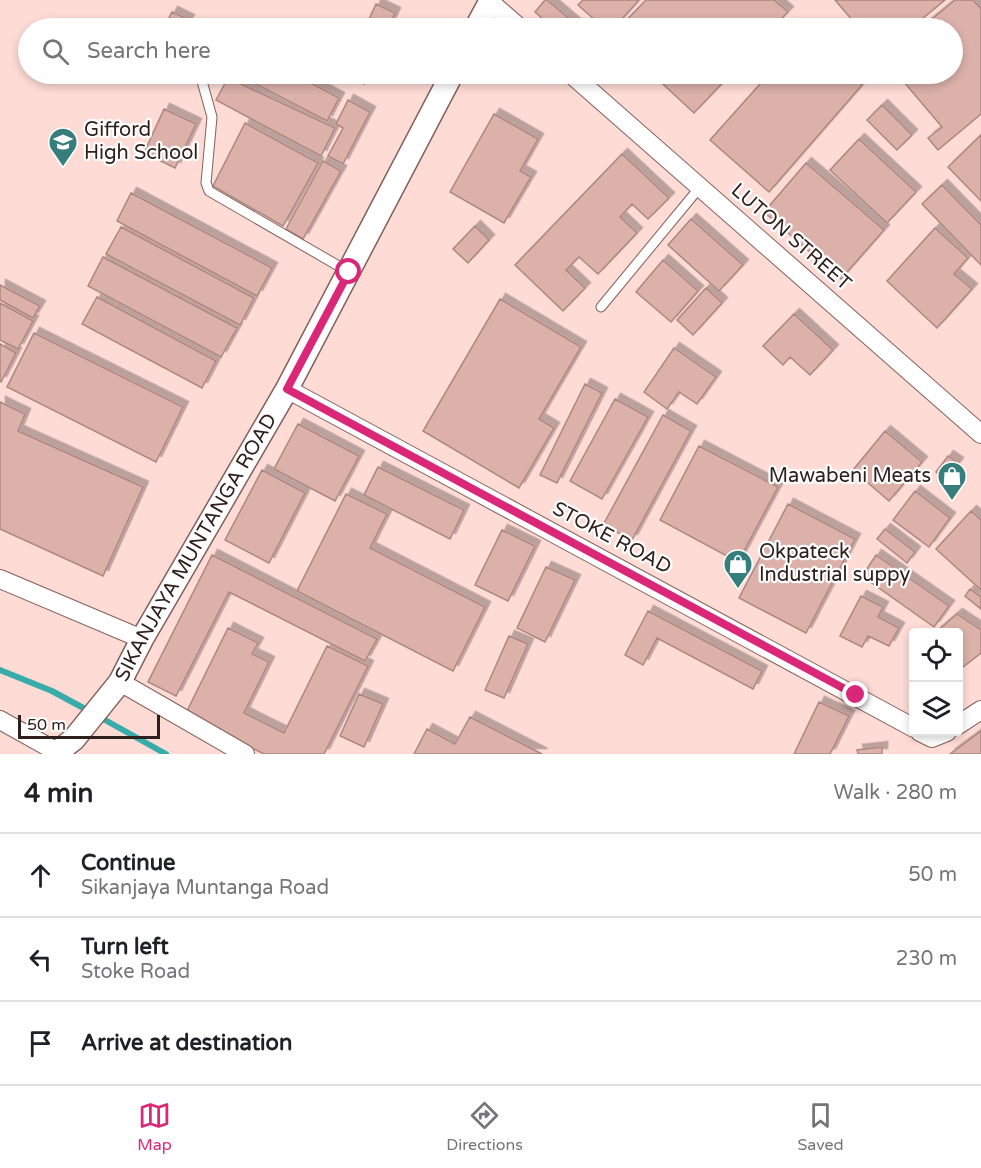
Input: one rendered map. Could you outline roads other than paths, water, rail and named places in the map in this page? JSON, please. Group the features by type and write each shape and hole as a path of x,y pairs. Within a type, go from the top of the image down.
{"street":[{"path":"481,18 490,1 509,18"},
{"name":"SIKANJAYA MUNTANGA ROAD","path":"62,750 115,689 287,389 447,84"},
{"name":"LUTON STREET","path":"582,84 981,434"},
{"name":"STOKE ROAD","path":"287,389 909,725"},
{"path":"0,579 142,639"},
{"path":"115,689 245,754"},
{"path":"963,722 979,712"},
{"path":"0,720 62,750"}],"lane":[{"path":"203,84 212,117 206,183 209,192 349,272"},
{"path":"601,307 700,187"}],"waterway":[{"path":"0,670 52,691 89,711"},
{"path":"98,716 166,754"}],"place":[{"name":"Gifford High School","path":"63,168"},
{"name":"Mawabeni Meats","path":"952,502"},
{"name":"Okpateck Industrial suppy","path":"738,590"}]}
